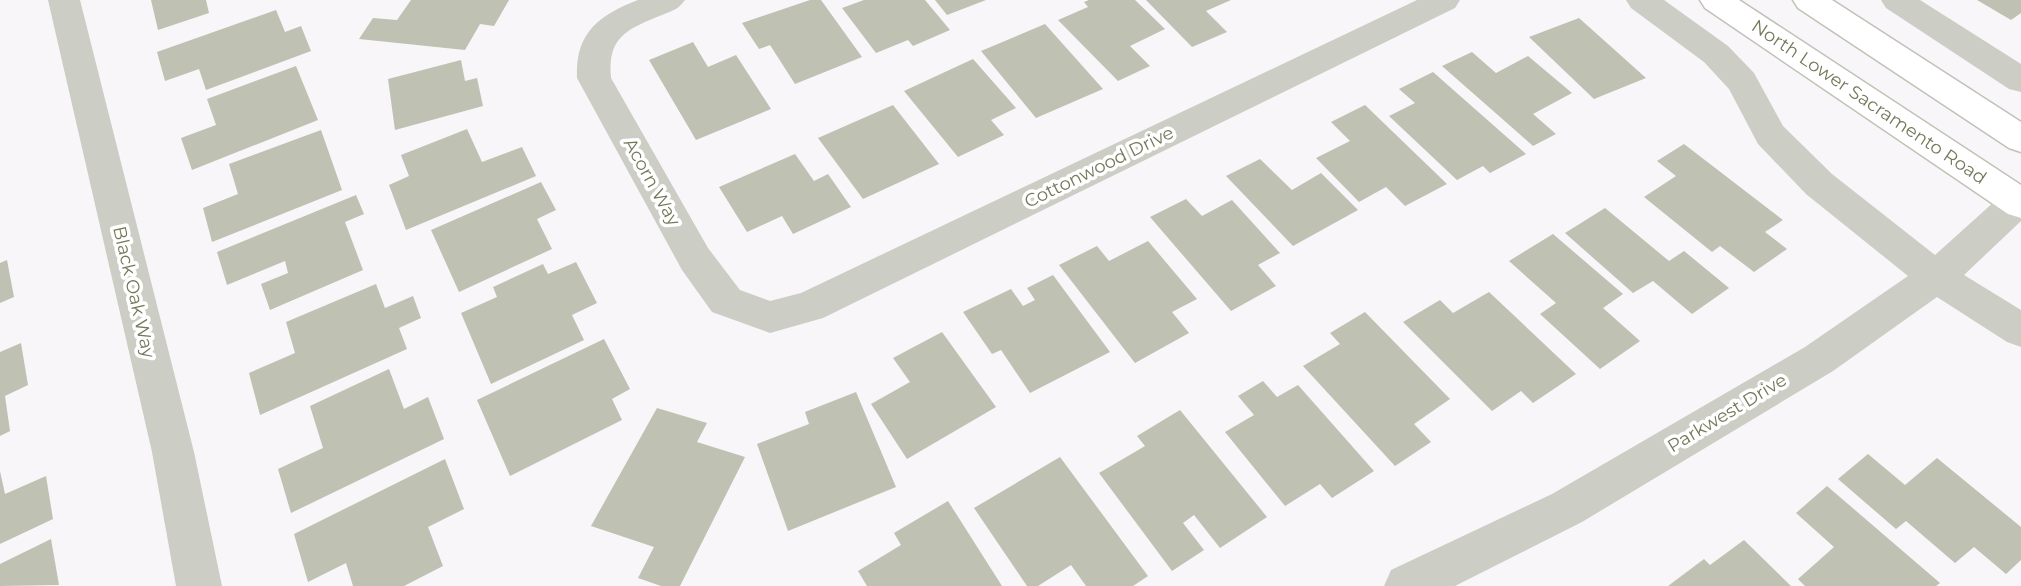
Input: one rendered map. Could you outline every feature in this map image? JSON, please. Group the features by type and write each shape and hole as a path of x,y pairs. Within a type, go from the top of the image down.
{"main road":[{"name":"North Lower Sacramento Road","path":"1716,0 2020,202"},
{"path":"1809,0 2021,139"}],"street":[{"name":"Black Oak Way","path":"64,0 173,452 199,586"},
{"name":"Acorn Way","path":"669,0 629,15 603,34 590,59 594,78 695,258 726,301 750,310"},
{"name":"Cottonwood Drive","path":"750,310 770,317 809,307 1444,0"},
{"path":"1642,0 1716,54 1742,82 1770,135 1819,184 1936,277 2021,330"},
{"path":"1897,0 2021,80"},
{"name":"Parkwest Drive","path":"1407,586 1579,501 1819,359 1936,277 2020,202"}],"building":[{"path":"151,0 206,0 209,13 158,30"},
{"path":"411,0 509,0 494,26 480,24 465,50 359,39 373,18 397,20"},
{"path":"810,0 821,0 862,57 795,84 770,45 759,49 742,23"},
{"path":"864,0 925,0 950,30 913,46 908,40 876,53 842,8"},
{"path":"935,0 986,0 947,15"},
{"path":"1135,0 1165,29 1130,46 1150,66 1118,81 1058,20 1088,7 1084,2"},
{"path":"1146,0 1231,0 1206,11 1227,32 1192,47"},
{"path":"1977,0 2021,0 2021,13 2011,20"},
{"path":"276,10 285,32 301,26 311,51 206,90 199,69 165,81 157,52"},
{"path":"1579,18 1646,78 1594,99 1529,37"},
{"path":"1045,24 1103,89 1036,118 981,51"},
{"path":"693,42 708,67 736,55 771,109 696,140 649,60"},
{"path":"1472,52 1496,73 1528,56 1572,93 1533,114 1556,134 1533,146 1442,66"},
{"path":"973,59 1016,108 991,120 1004,135 958,157 904,91"},
{"path":"461,60 465,81 477,78 483,106 395,130 388,79"},
{"path":"296,66 318,120 192,170 181,138 216,125 207,99"},
{"path":"1433,72 1526,154 1490,173 1483,166 1457,180 1389,116 1415,103 1399,89"},
{"path":"893,105 939,164 863,199 818,138"},
{"path":"1365,105 1447,184 1405,206 1386,187 1359,202 1316,158 1350,141 1331,122"},
{"path":"467,129 482,162 522,147 536,176 406,230 389,185 409,176 401,155"},
{"path":"321,130 342,190 212,242 203,208 238,194 229,164"},
{"path":"1684,144 1783,220 1765,232 1787,249 1754,272 1720,246 1712,252 1644,197 1676,176 1657,161"},
{"path":"795,154 814,181 828,174 851,207 793,234 782,216 747,232 719,187"},
{"path":"1260,159 1292,190 1321,173 1358,210 1293,246 1226,176"},
{"path":"541,182 556,210 537,219 552,249 459,292 431,230"},
{"path":"356,195 364,214 345,222 363,270 270,310 261,284 288,273 285,261 227,285 217,252"},
{"path":"1186,199 1202,216 1232,200 1280,253 1258,265 1276,286 1231,311 1150,217"},
{"path":"1605,208 1669,261 1684,251 1729,288 1692,314 1653,281 1633,293 1565,233"},
{"path":"1553,234 1623,294 1603,308 1640,341 1600,369 1540,314 1556,303 1509,261"},
{"path":"1148,241 1197,299 1172,312 1189,333 1135,363 1059,265 1097,246 1109,261"},
{"path":"7,260 14,297 0,303 0,263"},
{"path":"576,262 597,303 572,315 584,340 491,384 461,313 497,297 493,287 543,264 548,274"},
{"path":"1053,275 1110,352 1030,393 1001,350 992,354 963,312 1011,289 1023,306 1035,300 1027,288"},
{"path":"376,284 385,308 413,296 421,318 399,328 407,349 260,415 249,373 295,353 286,322"},
{"path":"1489,292 1576,374 1533,403 1521,391 1492,411 1403,322 1440,300 1453,313"},
{"path":"1365,312 1450,399 1414,424 1431,442 1395,466 1303,366 1340,344 1330,333"},
{"path":"942,332 996,407 907,459 871,404 910,382 893,358"},
{"path":"604,339 630,389 612,399 622,420 510,476 477,400"},
{"path":"21,343 28,385 5,396 10,431 0,436 0,352"},
{"path":"389,369 404,409 428,397 444,439 291,513 278,469 323,448 310,406"},
{"path":"1263,381 1277,397 1298,385 1374,471 1332,498 1320,484 1285,506 1225,432 1254,415 1238,396"},
{"path":"856,392 896,487 788,531 757,444 809,424 805,412"},
{"path":"657,408 707,423 697,442 745,457 680,586 661,586 638,578 654,547 591,526"},
{"path":"1180,410 1267,517 1220,548 1194,515 1183,523 1204,550 1172,571 1099,473 1145,446 1137,436"},
{"path":"1868,454 1905,485 1937,458 2021,527 2021,560 2006,574 1974,547 1955,563 1906,521 1896,529 1838,479"},
{"path":"1060,457 1148,576 1133,586 1086,586 1071,565 1038,586 1027,586 974,508"},
{"path":"445,459 464,509 428,527 443,566 404,586 353,586 346,563 308,582 294,534"},
{"path":"0,471 5,494 46,476 53,519 0,544"},
{"path":"1827,486 1940,583 1936,586 1805,586 1798,579 1834,547 1796,513"},
{"path":"948,501 1002,586 867,586 858,571 901,545 894,533"},
{"path":"51,539 59,585 0,586 0,564"},
{"path":"1744,540 1791,586 1668,586 1704,559 1710,565"}]}
